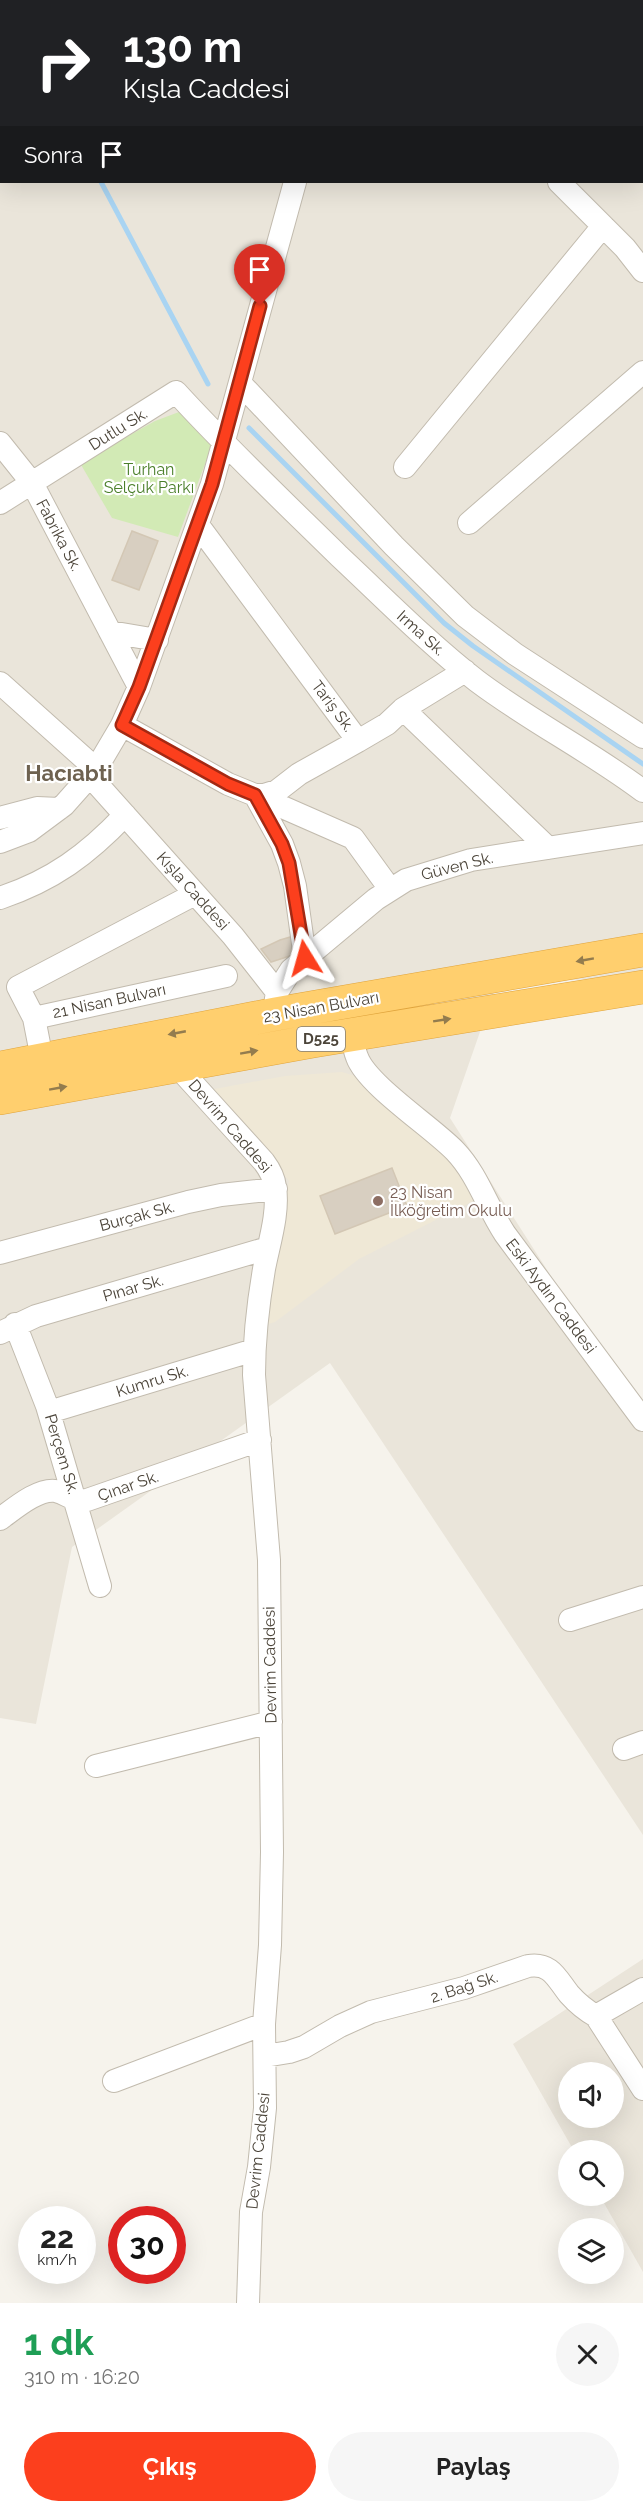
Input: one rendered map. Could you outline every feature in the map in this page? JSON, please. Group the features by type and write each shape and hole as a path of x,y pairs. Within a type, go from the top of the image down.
{"highway":[{"name":"23 Nisan Bulvarı","path":"0,1068 277,1003 643,950"},
{"name":"23 Nisan Bulvarı","path":"0,1098 352,1034 643,987"}],"street":[{"path":"0,842 28,831 59,809 93,773 122,725 139,687 198,525 224,444 295,183"},
{"path":"560,183 643,269"},
{"path":"405,467 603,226"},
{"path":"469,523 643,372"},
{"path":"240,383 394,546 465,616 515,654 643,737"},
{"name":"Dutlu Sk.","path":"0,503 176,392 224,444"},
{"name":"Fabrika Sk.","path":"0,443 32,483 139,687"},
{"name":"Irma Sk.","path":"224,444 420,632 465,671 501,698 618,772 643,791"},
{"name":"Tariş Sk.","path":"198,525 358,741 465,671"},
{"path":"110,632 157,639"},
{"name":"Kışla Caddesi","path":"0,683 93,773 125,815 233,936 277,1003"},
{"path":"403,710 548,848"},
{"path":"122,725 235,788 353,838 390,889"},
{"path":"255,795 277,791 299,774 358,741"},
{"path":"255,795 282,844 289,863 305,958"},
{"path":"0,818 18,811 37,808 59,809"},
{"path":"0,898 45,880 73,863 98,843 125,815"},
{"name":"Güven Sk.","path":"277,1003 284,978 305,958 390,889 406,880 445,866 643,833"},
{"path":"34,1018 18,987 195,894"},
{"name":"21 Nisan Bulvarı","path":"42,1059 34,1018 225,976"},
{"name":"Eski Aydın Caddesi","path":"352,1034 357,1057 370,1077 456,1152 479,1185 486,1204 504,1234 643,1420"},
{"name":"Devrim Caddesi","path":"177,1066 264,1162 274,1177 276,1189 276,1204 256,1320 254,1350 269,1560 272,1852 270,1945 264,2024 265,2108 251,2212 248,2303"},
{"name":"Burçak Sk.","path":"0,1253 188,1202 221,1195 276,1189"},
{"name":"Pınar Sk.","path":"8,1328 268,1248"},
{"name":"Perçem Sk.","path":"8,1328 34,1367 76,1500 100,1586"},
{"name":"Kumru Sk.","path":"49,1412 254,1350"},
{"name":"Çınar Sk.","path":"2,1513 49,1491 57,1491 76,1500 87,1500 260,1440"},
{"path":"570,1620 643,1597"},
{"path":"96,1766 271,1722"},
{"name":"2. Bağ Sk.","path":"265,2056 304,2047 340,2026 371,2012 464,1988 536,1964 550,1969 577,2003 596,2016 643,2089"},
{"path":"596,2016 643,1989"},
{"path":"114,2081 264,2024"}],"shaded area":[{"path":"0,183 643,183 643,977 497,983 450,1118 643,1420 643,1835 330,1363 72,1547 36,1724 0,1718"},
{"name":"23 Nisan İlköğretim Okulu","path":"342,1072 363,1082 455,1165 477,1199 359,1259 275,1322 262,1326 289,1181 209,1090 285,1076"},
{"path":"643,1959 643,2272 624,2238 624,2218 612,2218 606,2206 624,2206 624,2140 568,2140 561,2128 624,2128 624,2062 558,2062 558,2123 513,2044"}],"green space":[{"name":"Turhan Selçuk Parkı","path":"179,412 212,445 178,537 112,518 80,463 155,421"}],"building":[{"path":"132,531 158,541 139,590 112,580"},
{"path":"297,935 299,953 271,962 261,949 280,940"},
{"path":"392,1168 407,1206 335,1234 320,1196"}],"waterway":[{"path":"102,183 208,384"},
{"path":"249,428 444,623 473,646 643,764"}],"place":[{"name":"23 Nisan İlköğretim Okulu","path":"378,1201"}],"district":[{"name":"Hacıabti","path":"69,773"}],"route":[{"path":"260,306 212,484 139,687 122,725 228,784 255,795 282,844 289,863 295,886 305,958"}]}
